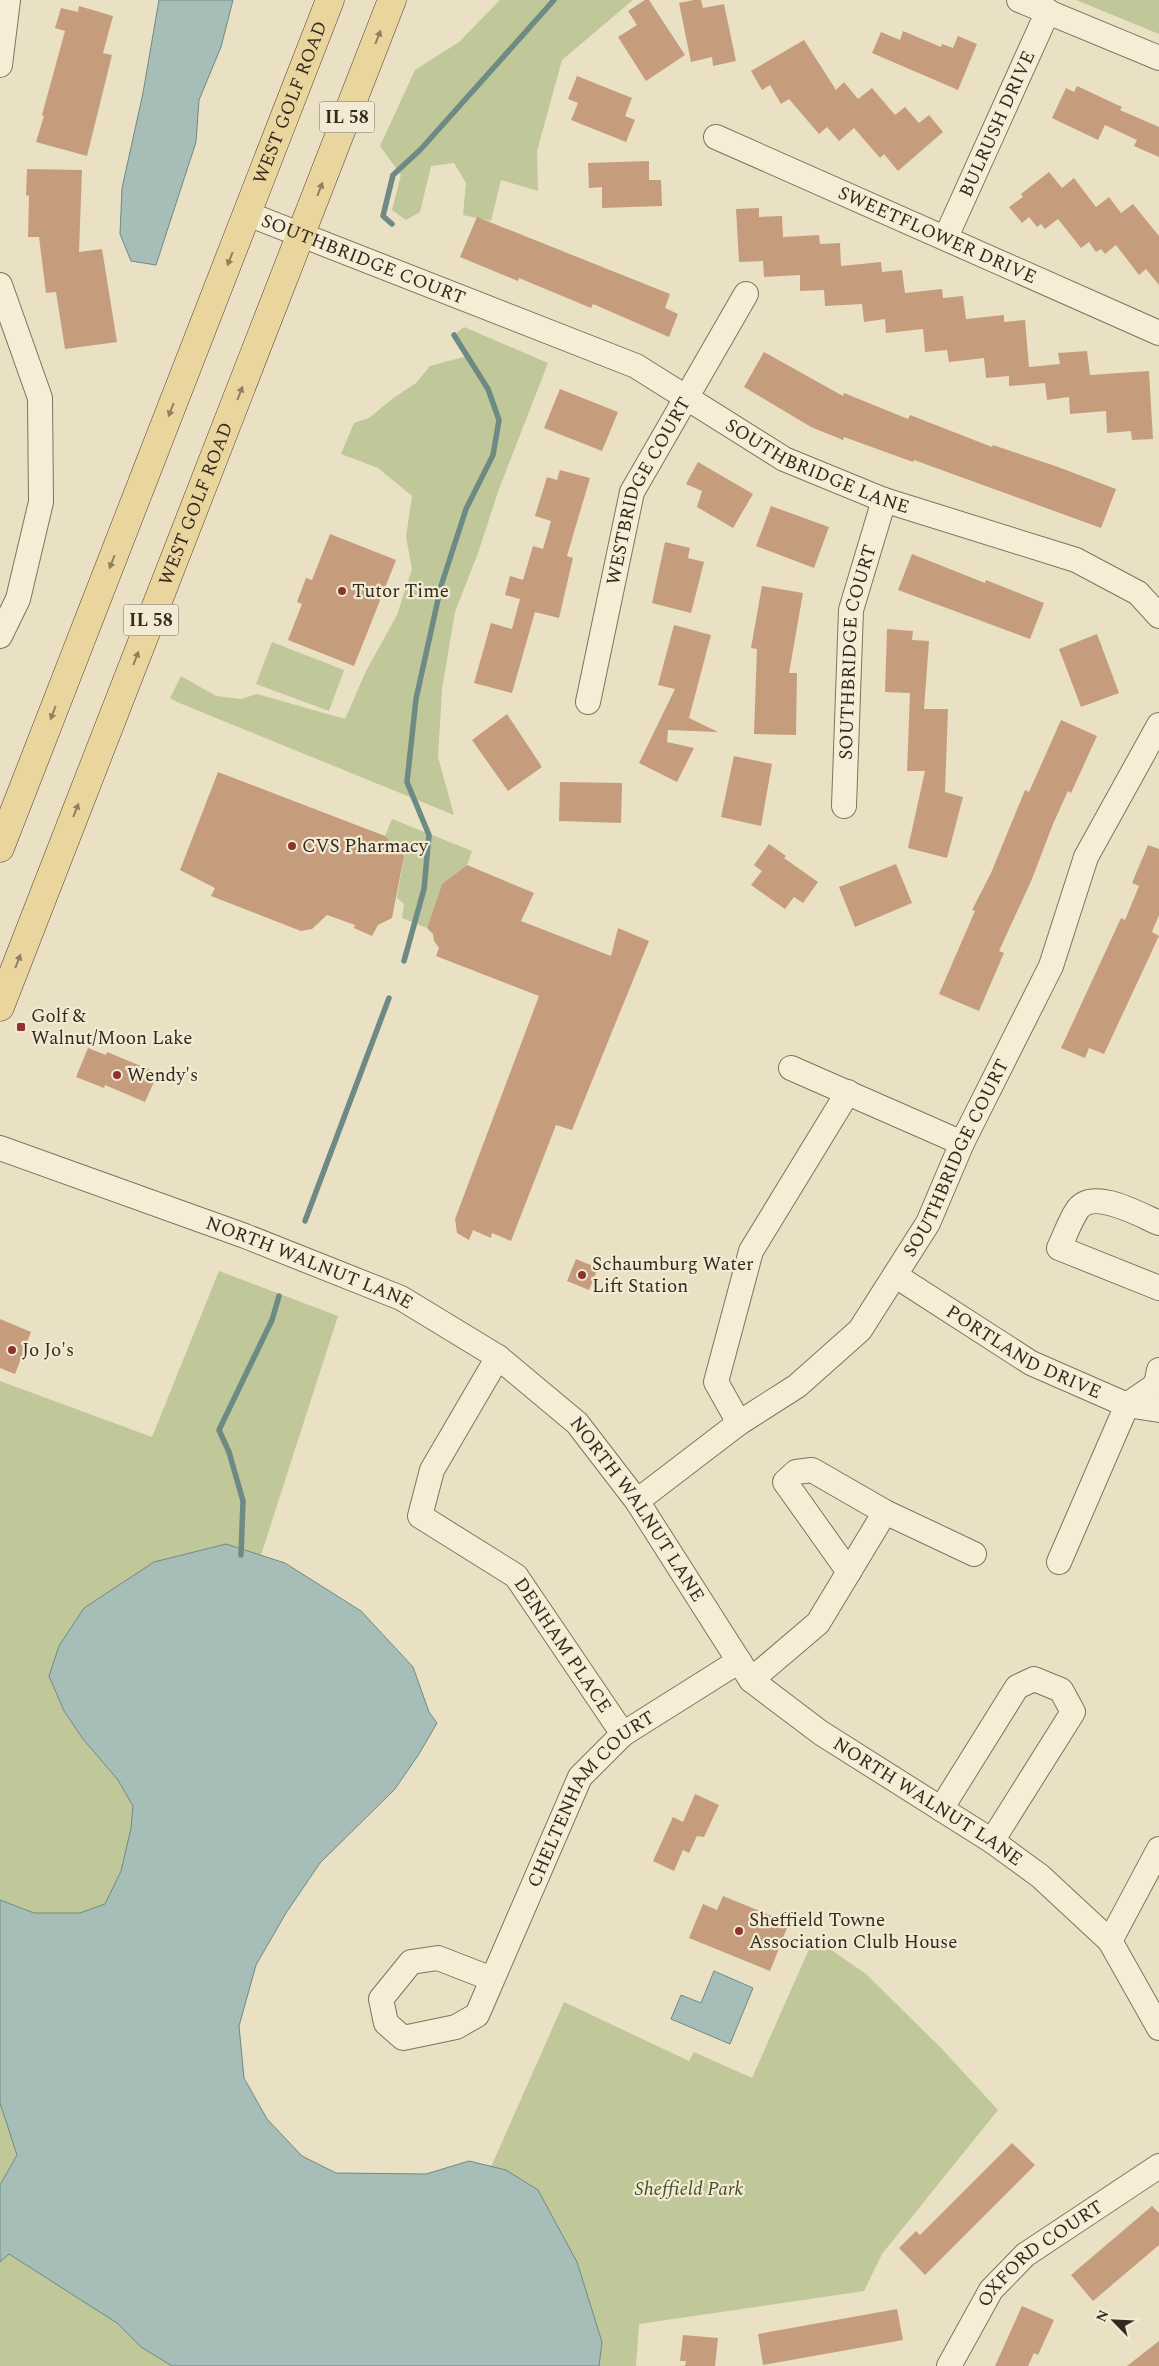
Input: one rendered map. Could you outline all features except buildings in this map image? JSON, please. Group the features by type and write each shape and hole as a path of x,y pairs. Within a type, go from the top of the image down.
{"main road":[{"name":"WEST GOLF ROAD","path":"0,848 330,0"},
{"name":"WEST GOLF ROAD","path":"0,1006 392,0"}],"street":[{"path":"0,65 8,0"},
{"path":"1019,0 1159,58"},
{"name":"BULRUSH DRIVE","path":"946,237 1048,11"},
{"name":"SWEETFLOWER DRIVE","path":"716,137 946,237 1159,333"},
{"name":"SOUTHBRIDGE COURT","path":"248,214 480,304"},
{"path":"0,285 10,344 40,398 41,502 18,599 5,615 0,636"},
{"name":"WESTBRIDGE COURT","path":"588,702 632,492 746,294"},
{"name":"SOUTHBRIDGE LANE","path":"480,304 636,366 784,459 884,500 1076,560 1138,593 1159,616"},
{"name":"SOUTHBRIDGE COURT","path":"844,806 851,610 884,500"},
{"name":"SOUTHBRIDGE COURT","path":"637,1501 739,1423 797,1386 860,1330 928,1224 962,1144 1051,966 1086,857 1159,725"},
{"path":"791,1068 962,1144"},
{"path":"739,1423 716,1382 751,1251 848,1092"},
{"name":"NORTH WALNUT LANE","path":"0,1148 245,1236 401,1298 498,1357 577,1423 637,1501 745,1670 821,1733 992,1841 1040,1876 1110,1941 1159,2028"},
{"path":"1159,1223 1106,1201 1084,1204 1078,1209 1059,1248 1159,1288"},
{"name":"PORTLAND DRIVE","path":"896,1276 1032,1363 1127,1405 1159,1410"},
{"name":"DENHAM PLACE","path":"498,1357 432,1470 420,1516 516,1576 623,1734"},
{"path":"1059,1562 1127,1405 1156,1385 1159,1370"},
{"path":"849,1572 785,1482 796,1472 812,1470 885,1512 974,1554"},
{"name":"CHELTENHAM COURT","path":"492,1979 580,1777 623,1734 745,1670 818,1623 885,1512"},
{"path":"941,1809 1018,1687 1034,1679 1061,1690 1073,1712 992,1841"},
{"path":"1110,1941 1159,1849"},
{"name":"OXFORD COURT","path":"949,2366 991,2290 1025,2255 1159,2166"}],"green space":[{"path":"500,0 633,0 562,60 537,151 538,191 501,180 491,221 463,215 466,183 454,163 431,166 420,212 406,220 392,210 401,175 380,146 415,70 459,42"},
{"path":"1076,0 1159,0 1159,34"},
{"path":"464,327 548,363 499,489 478,553 455,612 442,689 438,757 454,815 170,698 181,676 216,696 241,699 257,694 345,719 366,671 397,615 412,569 406,537 412,496 378,468 341,454 354,423 369,418 392,399 416,383 430,366 467,356 454,335"},
{"path":"272,642 344,670 329,711 256,684"},
{"path":"392,819 472,851 467,865 442,884 427,928 402,918 404,904 397,898 404,856 385,836"},
{"path":"219,1271 338,1316 261,1555 226,1544 154,1562 84,1608 59,1646 50,1676 64,1711 83,1739 118,1780 133,1806 132,1828 121,1871 105,1904 81,1913 33,1913 0,1900 0,1381 152,1437"},
{"name":"Sheffield Park","path":"814,1938 866,1974 941,2048 998,2110 882,2254 864,2291 639,2324 636,2366 599,2366 602,2342 577,2262 538,2190 491,2167 564,2002 689,2061 694,2052 752,2078"},
{"path":"0,2102 17,2154 0,2185"},
{"path":"0,2205 141,2347 172,2366 0,2366"}],"water":[{"path":"159,0 233,0 221,47 199,100 196,142 156,265 131,261 120,234 122,188 143,93"},
{"path":"226,1544 285,1563 361,1611 413,1667 429,1712 437,1723 395,1789 320,1863 286,1913 256,1965 239,2026 244,2078 267,2119 302,2156 336,2173 426,2174 469,2161 506,2170 538,2190 577,2262 602,2342 599,2366 172,2366 141,2347 117,2323 9,2254 0,2262 0,2185 17,2155 0,2103 0,1900 34,1913 80,1913 105,1904 121,1871 131,1828 133,1806 118,1780 83,1739 64,1711 49,1676 59,1646 84,1608 154,1562"},
{"path":"714,1971 753,1988 730,2044 671,2019 681,1995 701,2003"}],"waterway":[{"path":"392,224 383,216 393,175 421,149 554,0"},
{"path":"404,961 424,889 429,835 407,782 416,699 441,586 466,509 493,455 499,420 488,389 454,335"},
{"path":"305,1221 389,998"},
{"path":"241,1555 243,1501 229,1452 219,1430 272,1320 279,1296"}],"place":[{"name":"Tutor Time","path":"342,591"},
{"name":"CVS Pharmacy","path":"292,846"},
{"name":"Golf & Walnut/Moon Lake","path":"21,1027"},
{"name":"Wendy's","path":"117,1075"},
{"name":"Schaumburg Water Lift Station","path":"582,1275"},
{"name":"Jo Jo's","path":"12,1350"},
{"name":"Sheffield Towne Association Clulb House","path":"739,1931"}]}
